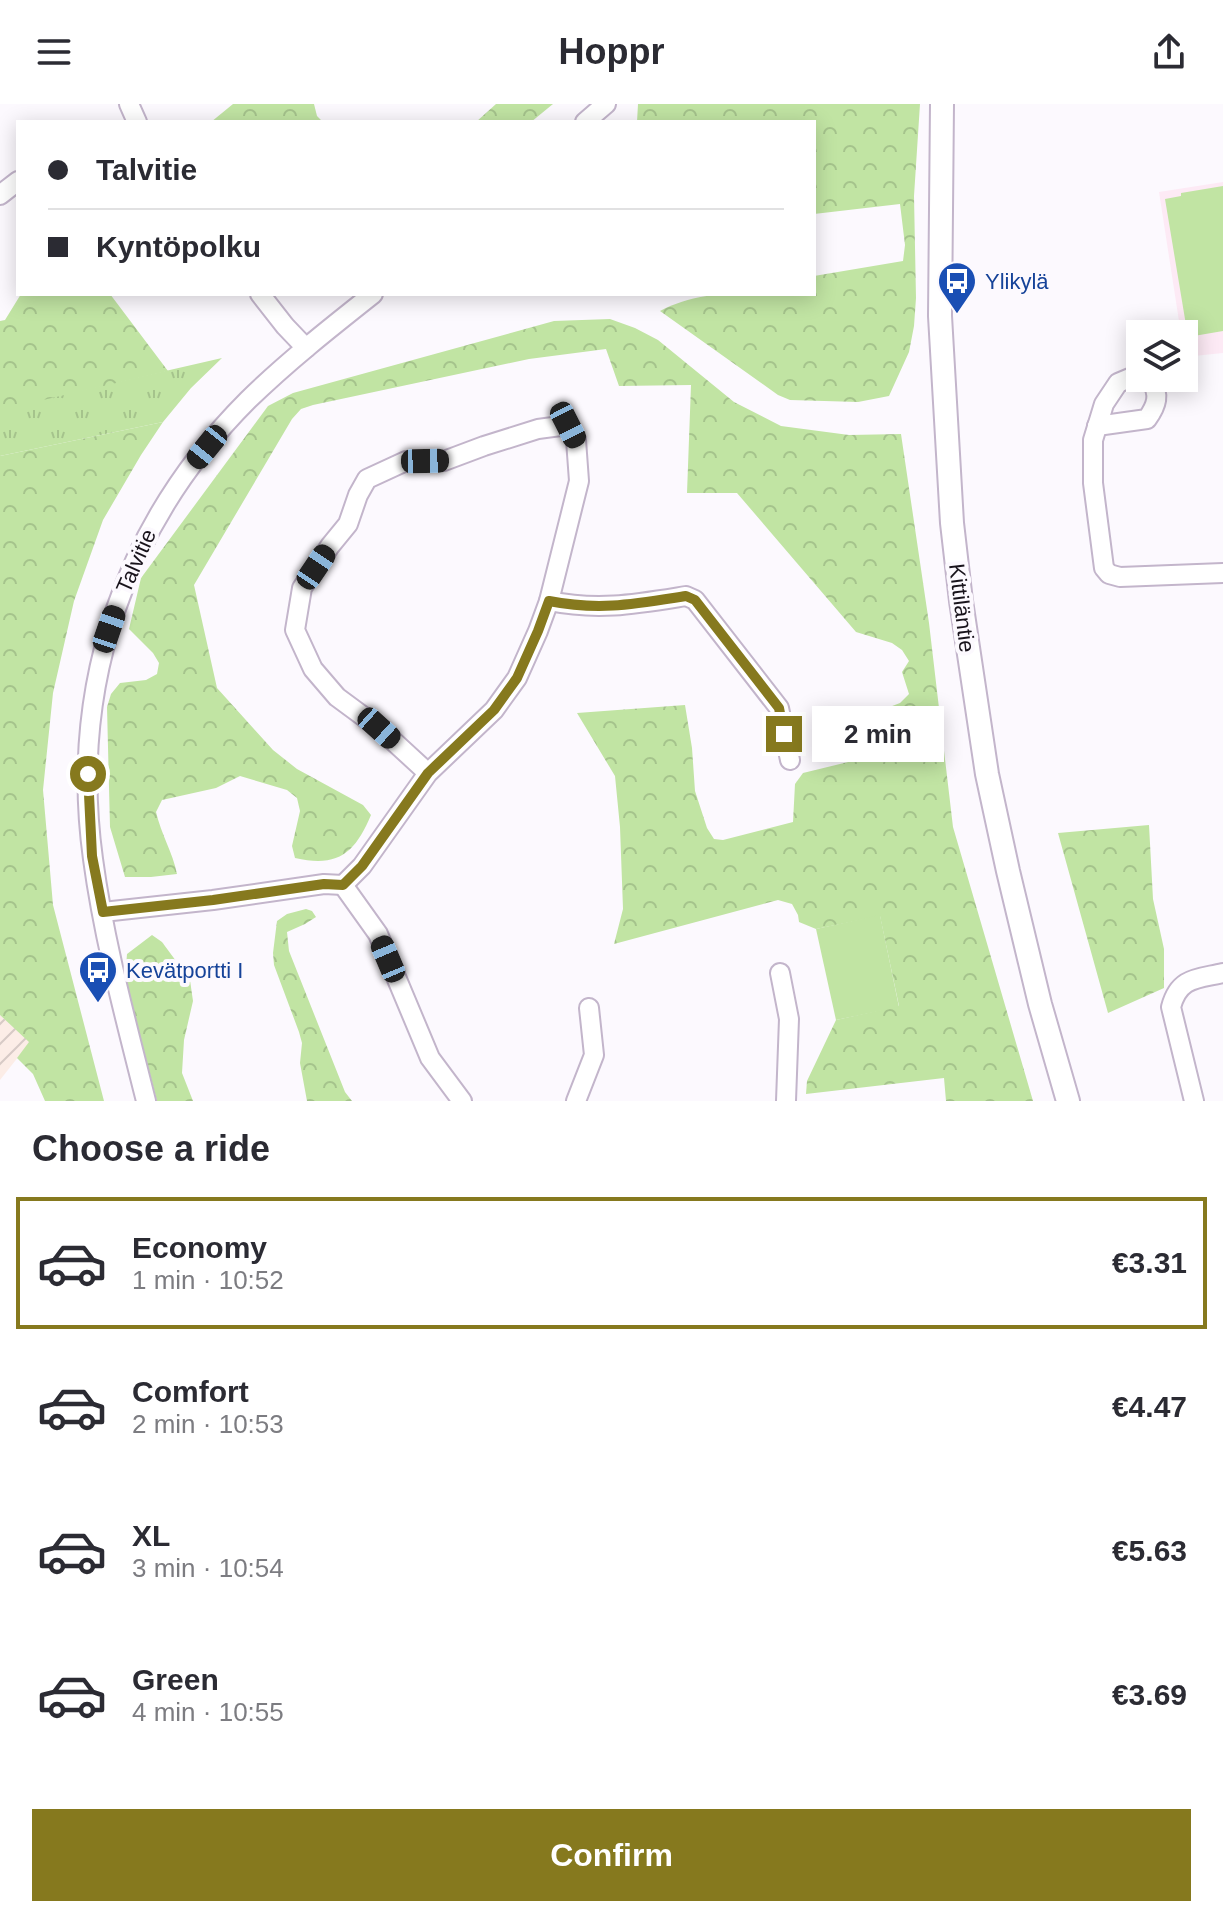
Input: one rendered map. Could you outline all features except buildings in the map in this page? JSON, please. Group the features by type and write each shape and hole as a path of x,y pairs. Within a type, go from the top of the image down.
{"main road":[{"name":"Kittiläntie","path":"942,104 940,328 952,523 961,601 987,774 1040,1004 1068,1101"}],"street":[{"path":"587,120 606,104"},
{"path":"0,195 16,182"},
{"path":"262,296 306,348"},
{"name":"Talvitie","path":"146,1101 105,934 92,856 90,731 109,629 137,553 188,471 243,406 306,348 371,296"},
{"path":"1126,380 1118,383 1104,404 1093,440 1093,483 1104,568 1109,574 1120,577 1223,573"},
{"path":"1097,426 1147,419 1154,409 1157,392"},
{"path":"103,912 324,884 343,885 362,866 428,773 494,710 517,678 549,601 579,481 576,440 568,425 538,429 444,461 406,461 367,479 348,524 302,588 295,630 313,669 337,697 379,728 428,773"},
{"path":"549,601 576,606 621,607 686,596 695,600 779,708 790,760"},
{"path":"343,885 378,934 430,1058 462,1101"},
{"path":"780,973 789,1019 786,1101"},
{"path":"1194,1101 1171,1007 1174,994 1188,981 1223,973"},
{"path":"576,1101 594,1055 589,1008"}],"shaded area":[{"path":"1223,182 1223,353 1198,356 1198,320 1179,320 1159,192"},
{"path":"0,1015 30,1042 0,1080"}],"green space":[{"path":"233,104 314,104 321,120 213,120"},
{"path":"496,104 553,104 533,120 478,120"},
{"path":"638,104 920,104 914,196 914,326 909,352 889,396 858,402 790,400 778,395 660,311 678,303 710,296 816,296 816,276 903,261 905,245 900,204 816,214 816,120 637,120"},
{"path":"1223,186 1223,331 1198,335 1198,320 1185,320 1165,199 1181,196 1181,193"},
{"path":"20,296 112,296 168,371 0,410 0,321 5,320"},
{"path":"610,319 658,340 734,402 781,426 849,435 901,434 929,623 953,827 1033,1101 946,1101 944,1078 806,1094 807,1081 836,1020 899,1006 880,916 816,929 799,922 792,904 778,900 614,944 623,909 615,776 577,713 685,705 695,791 707,828 714,839 723,840 793,822 795,784 803,773 885,753 887,708 900,703 909,694 902,672 909,661 902,650 892,643 856,632 737,493 687,493 691,385 619,386 606,349 529,359 301,409 292,419 194,585 217,688 273,750 297,769 363,805 371,815 358,839 343,854 323,861 295,858 292,846 300,811 297,798 287,790 240,776 216,788 162,800 156,812 177,874 125,877 110,827 107,707 111,694 120,683 146,680 157,674 159,663 153,653 129,629 141,578 268,406 293,393 554,321"},
{"path":"222,358 191,388 163,422 0,456 0,409"},
{"path":"163,422 103,520 74,601 53,693 43,790 53,905 104,1101 45,1101 33,1074 17,1058 29,1042 0,1015 0,456"},
{"path":"1149,825 1153,899 1164,949 1164,988 1108,1013 1058,833"},
{"path":"306,909 316,917 287,932 289,951 345,1092 352,1101 307,1101 300,1063 302,1043 274,965 277,921 287,914"},
{"path":"880,915 899,1007 836,1020 816,929"},
{"path":"152,935 162,942 190,980 193,1001 184,1040 182,1073 193,1101 157,1101 125,978 127,954"}],"place":[{"name":"Ylikylä","path":"957,315"},
{"name":"Kevätportti I","path":"98,1004"}],"route":[{"path":"88,774 92,856 103,912 324,884 343,885 362,866 428,773 494,710 517,678 549,601 576,606 621,607 686,596 695,600 779,708 784,734"}]}
